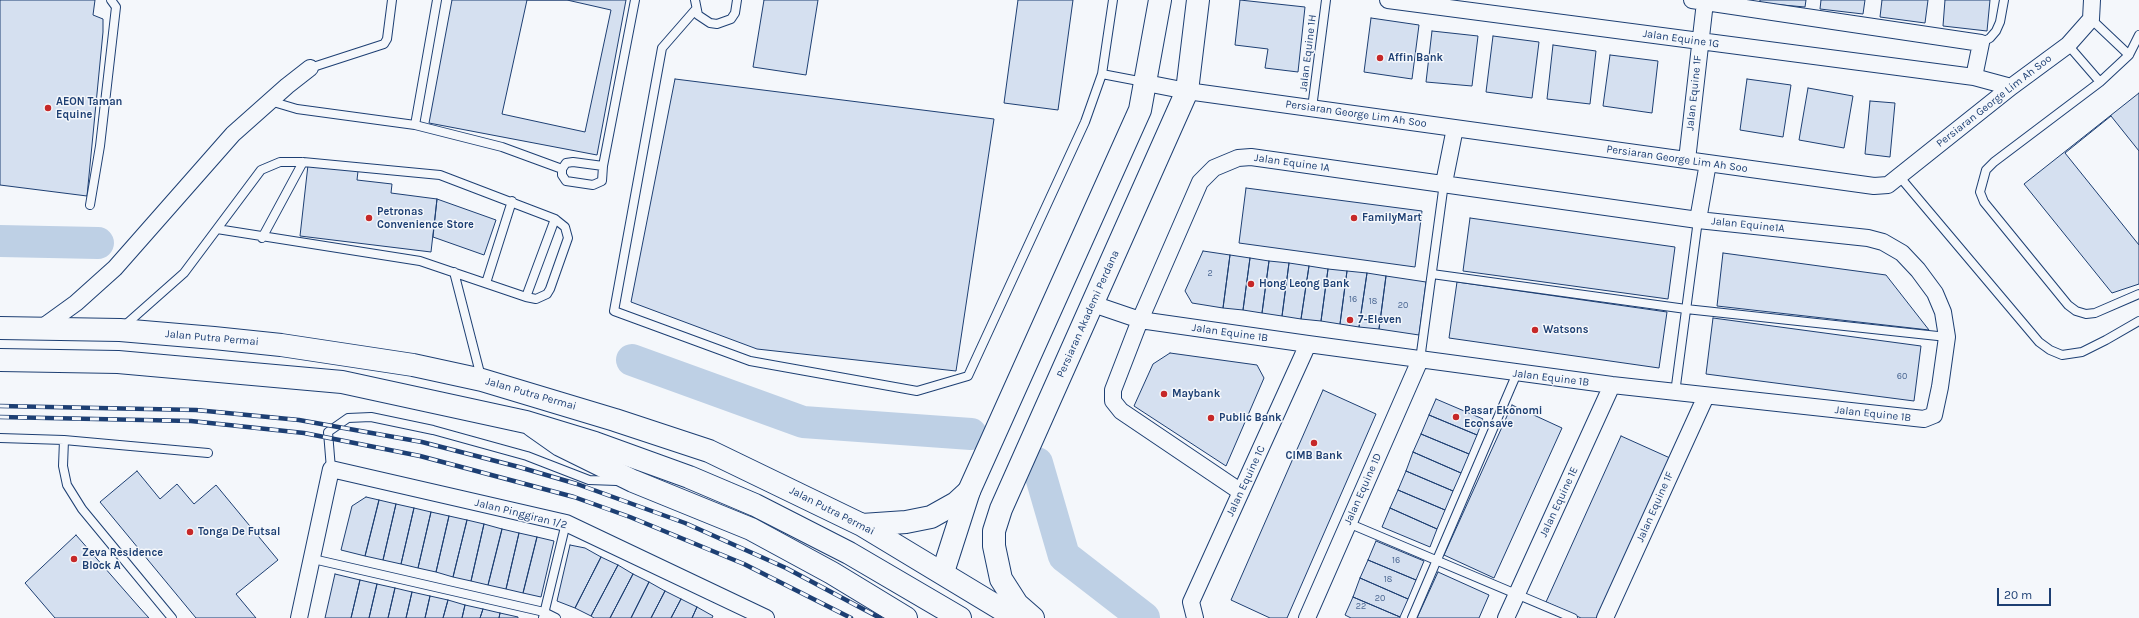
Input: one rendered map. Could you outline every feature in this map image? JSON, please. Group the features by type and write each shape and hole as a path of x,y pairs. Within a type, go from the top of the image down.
{"main road":[{"path":"956,615 942,594 940,582 968,491 1140,110 1160,0"},
{"name":"Persiaran Akademi Perdana","path":"1033,618 1017,604 1001,580 994,546 994,531 1001,509 1187,91 1198,0"},
{"name":"Jalan Putra Permai","path":"0,328 120,330 281,345 413,365 482,380 615,420 709,451 862,524 943,572 1016,618"},
{"path":"0,360 118,362 342,382 526,422 595,443 689,477 755,505 849,553 956,615"},
{"path":"526,422 560,445 633,481 751,529 832,572 881,611 906,618"},
{"path":"862,524 906,522 932,517 956,503 968,491"}],"street":[{"name":"Jalan Equine 1G","path":"1388,0 1974,77 2011,87"},
{"path":"2091,19 2092,0"},
{"name":"Jalan Equine 1F","path":"1686,160 1700,41 1699,1"},
{"path":"1699,1 1981,43 1974,77"},
{"name":"Persiaran George Lim Ah Soo","path":"1146,83 1187,91 1874,186 1888,185 2011,87 2068,45 2091,19"},
{"path":"40,329 76,303 115,268 233,134 310,68"},
{"path":"1444,184 1455,128"},
{"name":"Jalan Equine 1A","path":"1140,320 1200,182 1214,168 1226,162 1238,158 1251,157 1444,184"},
{"path":"1698,220 1708,163"},
{"name":"Jalan Equine1A","path":"1444,184 1698,220 1868,238 1883,242 1902,253 1918,270 1935,294 1944,312 1947,337 1940,387"},
{"name":"Jalan Equine 1B","path":"1093,304 1140,320 1420,360 1675,393 1924,420 1934,415 1940,387"},
{"path":"1140,320 1112,390 1113,402 1121,411 1241,492"},
{"name":"Jalan Equine 1C","path":"1195,618 1191,602 1308,344"},
{"name":"Jalan Equine 1D","path":"1307,618 1420,360"},
{"name":"Jalan Equine 1E","path":"1506,618 1612,385"},
{"name":"Jalan Equine 1F","path":"1605,618 1706,396"},
{"path":"299,618 313,559 330,469"},
{"name":"Jalan Pinggiran 1/2","path":"330,469 566,524 766,618"}],"lane":[{"path":"90,205 100,146 116,7 111,0"},
{"path":"310,68 384,44 387,38 392,0"},
{"path":"415,125 437,0"},
{"path":"604,166 570,162 562,169 562,176 566,181 593,185 602,181 635,0"},
{"path":"695,0 696,9 703,20 710,23 724,23 735,13 737,0"},
{"path":"696,9 662,48 614,311 750,361 917,391 968,376 1086,122 1102,74 1113,0"},
{"name":"Jalan Equine 1H","path":"1312,108 1326,0"},
{"path":"1981,43 1990,38 1996,31 2000,22 2004,0"},
{"path":"2091,19 2129,55"},
{"path":"2139,35 2129,55 2100,82 1994,162 1986,170 1980,192 1984,202 2068,305 2076,311 2086,314 2096,313 2139,294"},
{"path":"2068,45 2100,82"},
{"path":"1102,74 1146,83"},
{"path":"270,101 297,109 415,125 502,147 562,169"},
{"path":"120,330 184,274 260,170 280,162 303,162 440,175 512,201 555,219 565,227 568,238 550,289 542,297 526,298 420,261 262,238 217,229"},
{"path":"262,238 303,162"},
{"path":"1899,176 2040,342 2050,350 2062,355 2082,352 2139,321"},
{"path":"1420,360 1444,184"},
{"path":"486,283 512,201"},
{"path":"526,298 555,219"},
{"path":"1675,393 1698,220"},
{"path":"454,272 482,380"},
{"path":"1432,274 1686,309 1947,337"},
{"path":"1412,618 1517,373"},
{"path":"330,469 328,432 348,418 372,417 432,430 527,456 589,480 633,481"},
{"path":"0,438 64,440 208,452"},
{"path":"64,440 63,466 67,485 74,497 82,509 172,618"},
{"path":"1348,523 1572,618"},
{"path":"543,615 566,524"},
{"path":"313,559 556,618"}],"building":[{"name":"AEON Taman Equine","path":"0,0 95,0 93,15 103,19 103,32 87,196 0,185"},
{"path":"452,0 626,0 597,155 429,123"},
{"path":"527,0 567,0 611,10 585,132 502,114"},
{"path":"764,0 818,0 806,75 753,67"},
{"path":"1018,0 1073,0 1058,110 1004,103"},
{"path":"1240,0 1305,7 1298,72 1265,68 1268,49 1235,45"},
{"path":"1760,0 1806,0 1805,7 1760,3"},
{"path":"1821,0 1865,0 1863,14 1820,9"},
{"path":"1882,0 1928,0 1925,23 1880,17"},
{"path":"1945,0 1990,0 1987,31 1943,26"},
{"path":"1371,18 1419,25 1412,79 1364,72"},
{"path":"1432,31 1478,36 1472,86 1426,82"},
{"path":"1493,36 1539,42 1532,98 1486,92"},
{"path":"1553,45 1596,51 1590,104 1547,99"},
{"path":"1610,55 1658,61 1652,113 1603,106"},
{"path":"675,79 994,119 956,371 757,349 631,302"},
{"path":"1747,79 1791,85 1783,137 1740,130"},
{"path":"1808,88 1853,96 1844,148 1799,140"},
{"path":"2139,93 2139,284 2112,293 2024,184"},
{"path":"1870,101 1895,103 1890,157 1865,154"},
{"path":"2111,116 2139,151 2139,245 2065,153"},
{"name":"Petronas Convenience Store","path":"308,165 358,171 357,180 392,184 391,193 437,199 431,252 300,236"},
{"path":"1246,188 1422,211 1415,267 1239,243"},
{"path":"437,199 496,220 484,255 433,237"},
{"path":"1470,218 1675,247 1668,299 1463,271"},
{"path":"1203,251 1230,255 1223,308 1192,303 1185,291"},
{"path":"1723,253 1886,275 1929,330 1717,306"},
{"path":"1230,255 1250,258 1243,310 1223,308"},
{"path":"1250,258 1269,261 1262,313 1243,310"},
{"path":"1269,261 1289,263 1282,316 1262,313"},
{"path":"1289,263 1309,266 1301,319 1282,316"},
{"path":"1309,266 1328,269 1321,321 1301,319"},
{"path":"1328,269 1347,271 1340,324 1321,321"},
{"path":"1347,271 1367,273 1359,327 1340,324"},
{"path":"1367,273 1386,276 1379,329 1359,327"},
{"path":"1386,276 1426,282 1419,335 1379,329"},
{"path":"1457,282 1667,312 1659,368 1449,338"},
{"path":"1713,318 1921,346 1914,401 1706,374"},
{"path":"1170,353 1257,365 1264,378 1226,466 1134,406 1153,364"},
{"path":"1323,390 1376,414 1287,618 1270,618 1231,600"},
{"name":"Pasar Ekonomi Econsave","path":"1436,399 1483,419 1477,435 1429,415"},
{"path":"1512,405 1562,428 1494,578 1444,555"},
{"path":"1429,415 1477,435 1469,454 1421,434"},
{"path":"1421,434 1469,454 1461,473 1413,452"},
{"path":"1621,436 1670,458 1597,618 1581,618 1546,602"},
{"path":"1413,452 1461,473 1453,491 1406,471"},
{"name":"Tonga De Futsal","path":"137,471 160,499 177,484 194,504 216,485 278,560 236,594 256,618 196,618 100,502"},
{"path":"1406,471 1453,491 1445,510 1398,490"},
{"path":"1398,490 1445,510 1437,529 1390,508"},
{"path":"366,497 379,500 365,556 341,550 352,506"},
{"path":"379,500 396,504 383,560 365,556"},
{"path":"396,504 414,508 401,564 383,560"},
{"path":"414,508 431,512 418,568 401,564"},
{"path":"1390,508 1437,529 1430,547 1382,527"},
{"path":"431,512 449,516 436,572 418,568"},
{"path":"449,516 467,520 453,577 436,572"},
{"path":"467,520 484,524 471,581 453,577"},
{"path":"484,524 502,529 488,585 471,581"},
{"path":"502,529 519,533 506,589 488,585"},
{"path":"519,533 537,537 523,593 506,589"},
{"name":"Zeva Residence Block A","path":"76,535 149,618 55,618 25,583"},
{"path":"537,537 554,541 541,597 523,593"},
{"path":"1376,541 1424,561 1416,580 1368,560"},
{"path":"570,545 585,548 601,557 575,608 557,601"},
{"path":"601,557 618,565 591,616 575,608"},
{"path":"1368,560 1416,580 1408,599 1360,578"},
{"path":"618,565 633,574 610,618 594,618 591,616"},
{"path":"1438,572 1489,595 1479,618 1417,618"},
{"path":"335,574 360,580 351,618 325,618"},
{"path":"633,574 649,582 631,618 610,618"},
{"path":"1360,578 1408,599 1400,617 1353,597"},
{"path":"360,580 377,584 369,618 351,618"},
{"path":"649,582 665,591 651,618 631,618"},
{"path":"377,584 395,588 388,618 369,618"},
{"path":"395,588 412,592 406,618 388,618"},
{"path":"665,591 681,599 671,618 651,618"},
{"path":"412,592 430,596 425,618 406,618"},
{"path":"430,596 448,600 443,618 425,618"},
{"path":"1353,597 1400,618 1351,618 1345,615"},
{"path":"681,599 697,607 692,618 671,618"},
{"path":"448,600 465,605 462,618 443,618"},
{"path":"465,605 483,609 480,618 462,618"},
{"path":"697,607 713,616 712,618 692,618"},
{"path":"483,609 500,613 499,618 480,618"},
{"path":"500,613 518,617 518,618 499,618"}],"waterway":[{"path":"0,241 98,243"},
{"path":"632,360 803,422 971,434"},
{"path":"1037,463 1064,556 1144,618"}],"railway":[{"path":"0,406 196,410 299,420 422,442 519,467 577,484 685,523 786,568 880,618"},
{"path":"0,417 191,421 304,433 420,456 574,497 630,517 744,564 851,618"}],"place":[{"name":"Affin Bank","path":"1380,58"},
{"name":"AEON Taman Equine","path":"48,108"},
{"name":"Petronas Convenience Store","path":"369,218"},
{"name":"FamilyMart","path":"1354,218"},
{"name":"Hong Leong Bank","path":"1251,284"},
{"name":"7-Eleven","path":"1350,320"},
{"name":"Watsons","path":"1535,330"},
{"name":"Maybank","path":"1164,394"},
{"name":"Pasar Ekonomi Econsave","path":"1456,417"},
{"name":"Public Bank","path":"1211,418"},
{"name":"CIMB Bank","path":"1314,443"},
{"name":"Tonga De Futsal","path":"190,532"},
{"name":"Zeva Residence Block A","path":"74,559"}]}
